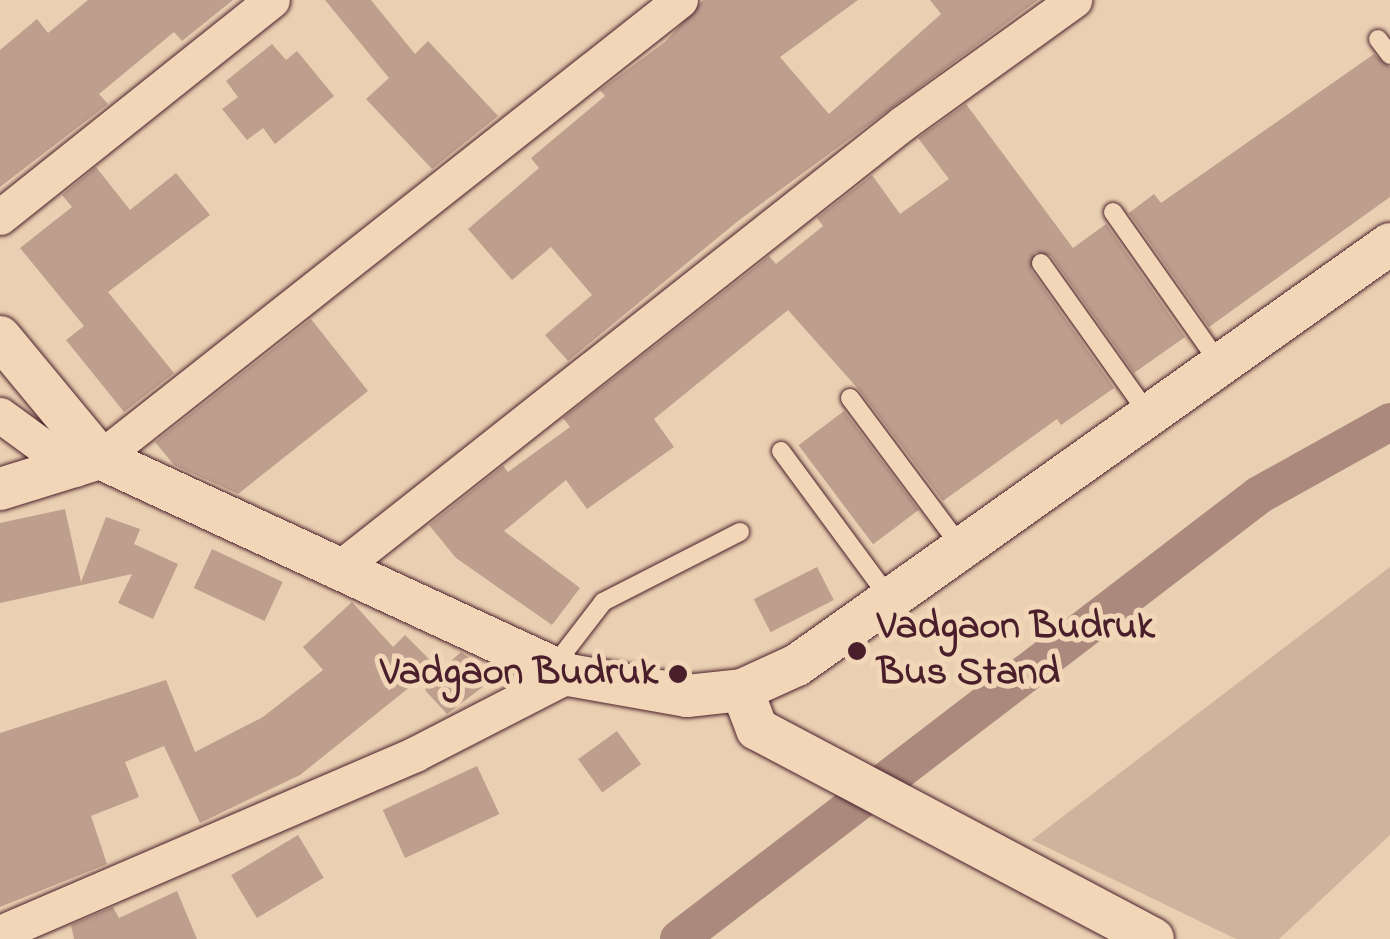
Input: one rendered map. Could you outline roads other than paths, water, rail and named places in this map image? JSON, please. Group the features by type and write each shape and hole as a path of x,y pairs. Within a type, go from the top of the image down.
{"street":[{"path":"0,217 272,0"},
{"path":"0,489 87,464 680,0"},
{"path":"336,570 902,123 1074,0"},
{"path":"0,415 87,464 561,671 687,696 742,690 797,665 1390,244"},
{"path":"0,337 87,464"},
{"path":"0,933 415,754 561,671"},
{"path":"742,690 757,729 1153,939"}],"lane":[{"path":"1378,40 1390,55"},
{"path":"1113,212 1220,364"},
{"path":"1041,263 1149,415"},
{"path":"850,398 962,548"},
{"path":"782,451 890,599"},
{"path":"561,671 603,602 740,532"}],"waterway":[{"path":"679,939 1259,495 1390,422"}],"place":[{"name":"Vadgaon Budruk Bus Stand","path":"857,651"},
{"name":"Vadgaon Budruk","path":"678,674"}]}
